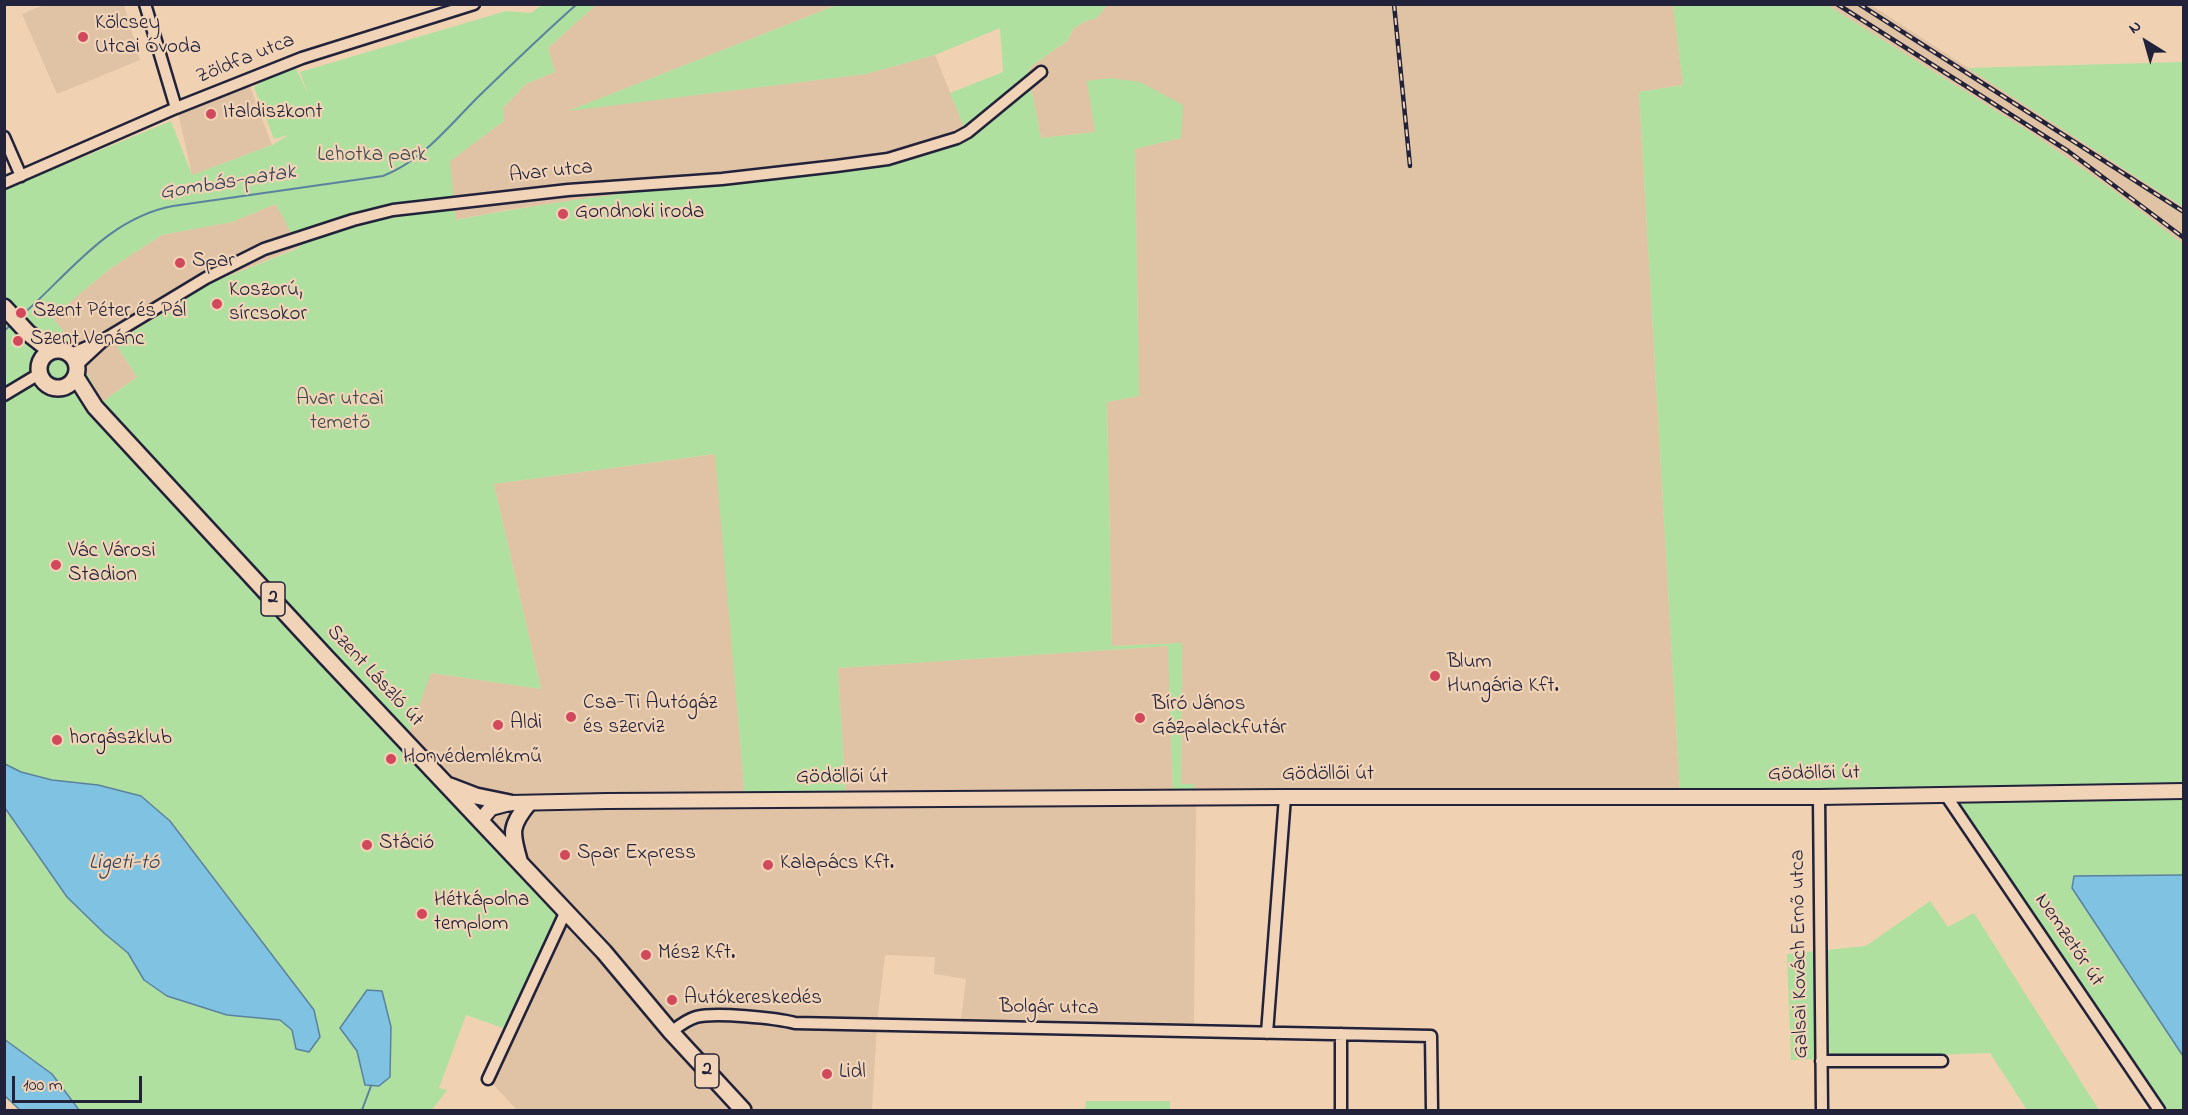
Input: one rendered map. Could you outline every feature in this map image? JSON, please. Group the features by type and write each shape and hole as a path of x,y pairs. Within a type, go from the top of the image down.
{"main road":[{"path":"4,307 28,333 43,362 47,385 60,388 72,370 58,349 43,362"},
{"name":"Szent László út","path":"72,370 95,407 604,952 671,1032 743,1110"},
{"path":"446,783 476,796 510,803"},
{"name":"Gödöllői út","path":"480,821 491,808 510,803 619,801 1819,797 2184,791"},
{"path":"520,862 513,829 514,822 528,804"}],"street":[{"path":"145,4 176,108"},
{"name":"Zöldfa utca","path":"4,183 176,108 313,54 474,4"},
{"name":"Avar utca","path":"72,370 105,339 147,312 236,262 284,242 353,220 393,210 570,189 722,179 888,159 957,138 968,132 1041,72"},
{"path":"4,137 21,176"},
{"path":"4,395 43,362"},
{"name":"Nemzetőr út","path":"1945,794 2160,1110"},
{"path":"1267,1033 1285,797"},
{"name":"Galsai Kovách Ernő utca","path":"1819,797 1822,1110"},
{"path":"488,1079 566,911"},
{"name":"Bolgár utca","path":"671,1032 687,1020 703,1016 779,1019 795,1023 1431,1036 1432,1110"},
{"path":"1341,1034 1341,1110"},
{"path":"1821,1061 1942,1061"}],"shaded area":[{"name":"Kölcsey Utcai Óvoda","path":"46,4 124,5 140,60 57,94 22,14"},
{"path":"596,5 837,5 571,110 866,74 935,55 964,127 957,143 912,159 577,200 455,220 449,161 504,121 504,107 526,84 555,72 548,48"},
{"path":"1107,5 1673,5 1683,85 1639,92 1680,794 1196,800 1194,1026 961,1019 966,979 934,974 935,957 885,955 877,1024 872,1110 517,1110 486,1073 506,1029 407,738 430,673 541,689 494,484 716,454 745,798 846,800 838,668 1169,646 1173,799 1181,785 1182,643 1112,646 1107,402 1139,396 1135,149 1181,138 1088,81 1095,132 1041,138 1028,72 1033,65 1067,41 1074,28 1097,18"},
{"path":"1827,5 1871,5 2183,207 2183,244 2113,190 2030,132"},
{"path":"249,84 272,145 192,175 178,112"},
{"path":"276,204 299,247 211,283 115,343 137,377 102,402 71,341 52,317 111,268 162,235 232,222"}],"green space":[{"path":"542,5 596,5 548,48 555,72 526,84 504,107 504,121 450,161 456,220 560,202 912,159 957,143 964,127 950,93 1003,72 1000,28 935,55 866,74 568,111 837,5 1107,5 1097,18 1074,28 1067,41 1033,65 1028,72 1041,138 1095,132 1087,81 1110,78 1140,82 1183,105 1181,138 1135,149 1139,396 1107,402 1112,646 1182,643 1181,784 1194,784 1196,799 1173,800 1168,646 838,668 846,800 745,798 715,454 494,484 541,689 431,673 407,738 565,905 506,1029 466,1015 439,1088 447,1090 432,1110 79,1110 51,1074 5,1039 5,808 67,897 128,953 144,980 227,1015 280,1020 292,1030 319,1037 314,1010 171,821 141,796 98,785 52,780 21,772 5,764 5,189 171,121 192,175 272,145 289,135 274,139 254,87 272,75 295,66 308,94 300,72 506,11 531,13","holes":["276,204 299,248 211,283 115,343 137,377 102,402 71,341 52,317 111,268 162,235 232,222","382,991 384,1001 365,1085 357,1051"]},
{"path":"1673,5 1827,5 2030,132 2113,190 2183,244 2183,875 2074,876 2072,888 2183,1056 2183,1110 2150,1110 1938,792 1680,794 1639,92 1683,85"},
{"path":"2183,62 2183,207 1968,68"},
{"path":"1930,901 1948,927 1974,913 2099,1110 2027,1110 1990,1053 1791,1060 1787,954 1866,946"},
{"path":"1086,1101 1170,1101 1170,1110 1085,1110"}],"water":[{"name":"Ligeti-tó","path":"5,764 21,772 52,780 98,785 141,796 170,821 314,1010 320,1037 309,1052 296,1049 292,1030 280,1020 227,1015 167,996 144,980 128,953 67,897 5,808"},
{"path":"2184,875 2183,1056 2072,888 2074,876"},
{"path":"367,990 382,991 391,1027 390,1077 379,1086 365,1085 357,1051 340,1028"},
{"path":"4,1039 52,1074 79,1110 20,1110 5,1096"}],"waterway":[{"name":"Gombás-patak","path":"21,316 109,235 150,212 173,206 383,176 397,169 434,142 539,38 577,4"},
{"name":"Gombás-patak","path":"4,331 13,323"},
{"path":"362,1110 371,1086"}],"railway":[{"path":"1394,4 1410,166"},
{"path":"1837,4 2068,151 2184,238"},
{"path":"1859,4 2184,212"}],"place":[{"name":"Kölcsey Utcai Óvoda","path":"83,37"},
{"name":"Italdiszkont","path":"211,114"},
{"name":"Gondnoki iroda","path":"563,214"},
{"name":"Spar","path":"180,263"},
{"name":"Koszorú, sírcsokor","path":"217,304"},
{"name":"Szent Péter és Pál","path":"21,313"},
{"name":"Szent Venánc","path":"18,341"},
{"name":"Vác Városi Stadion","path":"56,565"},
{"name":"Blum Hungária Kft.","path":"1435,676"},
{"name":"Csa-Ti Autógáz és szerviz","path":"571,717"},
{"name":"Bíró János Gázpalackfutár","path":"1140,718"},
{"name":"Aldi","path":"498,725"},
{"name":"horgászklub","path":"57,740"},
{"name":"Honvédemlékmű","path":"391,759"},
{"name":"Stáció","path":"367,845"},
{"name":"Spar Express","path":"565,855"},
{"name":"Kalapács Kft.","path":"768,865"},
{"name":"Hétkápolna templom","path":"422,914"},
{"name":"Mész Kft.","path":"646,955"},
{"name":"Autókereskedés","path":"672,1000"},
{"name":"Lidl","path":"827,1074"}],"park label":[{"name":"Lehotka park","path":"372,157"},
{"name":"Avar utcai temető","path":"340,413"}]}
